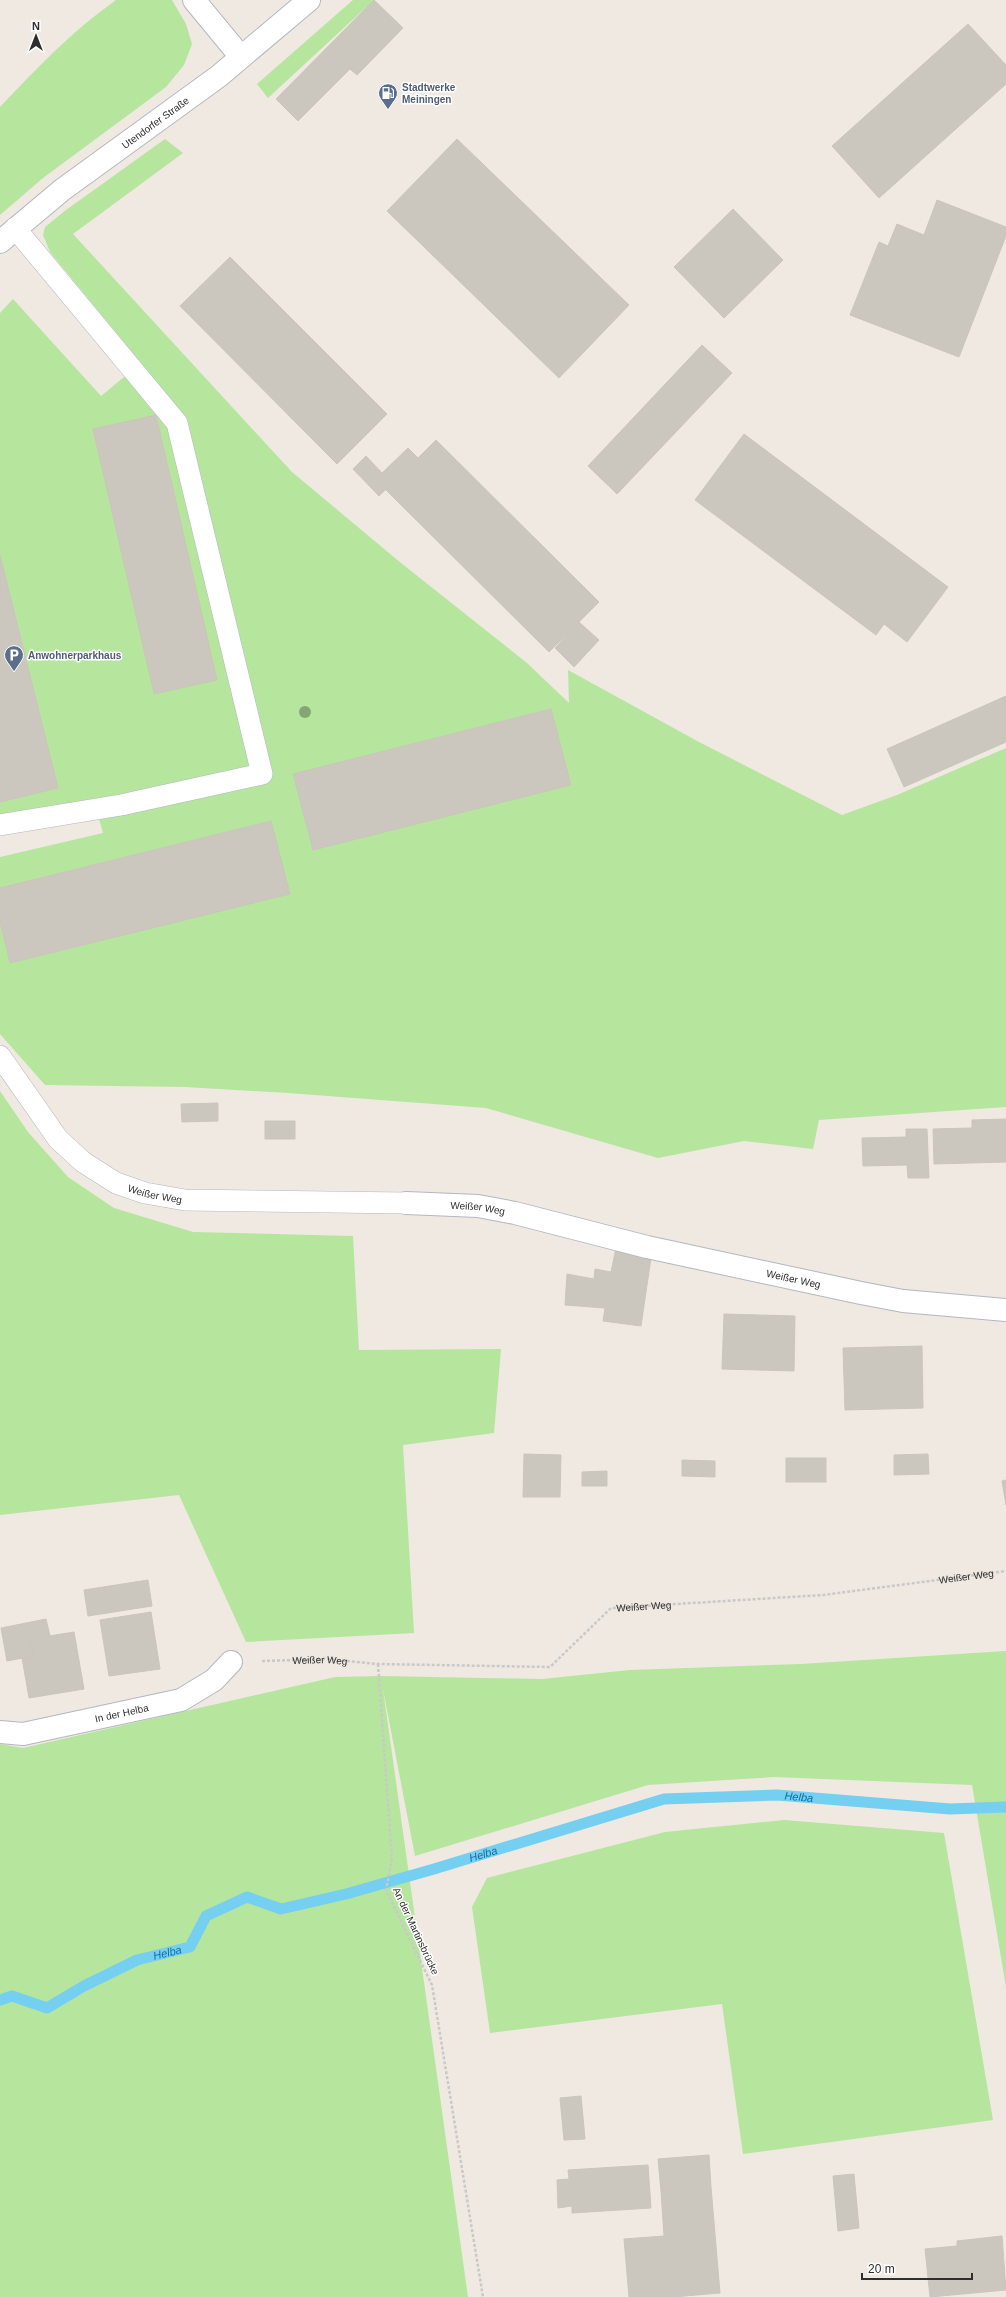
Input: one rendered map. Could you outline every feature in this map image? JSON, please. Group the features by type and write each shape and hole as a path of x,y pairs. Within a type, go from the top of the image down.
{"street":[{"path":"194,0 241,57"},
{"name":"Utendorfer Straße","path":"8,235 62,190 219,76 309,0"},
{"name":"Weißer Weg","path":"406,1203 478,1206 515,1213 647,1247 861,1293 903,1301 1006,1310"},
{"name":"In der Helba","path":"0,1732 23,1734 181,1700 214,1680 231,1662"}],"lane":[{"path":"0,825 121,805 262,774 177,423 8,235"},
{"name":"Weißer Weg","path":"0,1056 58,1139 83,1162 116,1183 145,1193 185,1200 406,1203"}],"path":[{"name":"Weißer Weg","path":"231,1662 327,1659 378,1664 550,1667 611,1608 823,1595 1006,1571"},
{"name":"An der Martinsbrücke","path":"378,1664 392,1859 386,1890 432,1985 483,2297"}],"green space":[{"path":"116,0 172,0 186,24 192,44 184,65 166,87 43,178 0,215 0,107 41,64 70,37"},
{"path":"353,0 374,0 268,98 257,84"},
{"path":"165,139 183,153 73,234 292,472 401,563 527,663 569,703 568,670 699,742 842,815 897,795 1006,748 1006,1107 819,1120 813,1149 744,1141 658,1158 486,1108 185,1087 45,1085 0,1034 0,857 103,833 94,801 0,824 0,313 13,299 101,396 141,363 50,252 43,235 45,227 66,210"},
{"path":"0,1091 28,1132 68,1177 114,1208 193,1232 353,1236 359,1350 501,1349 494,1433 403,1445 414,1633 246,1642 179,1495 0,1515"},
{"path":"1006,1651 1006,1987 972,1785 774,1777 648,1785 415,1856 383,1689 468,2297 0,2297 0,1744 23,1748 335,1677 381,1676 542,1679 630,1670 801,1664"},
{"path":"784,1820 944,1833 993,2120 743,2154 722,2004 490,2033 472,1907 487,1878 665,1832"}],"building":[{"path":"374,0 403,28 357,75 350,69 298,121 276,99"},
{"path":"968,24 1006,65 1006,84 879,198 832,146"},
{"path":"457,139 629,305 559,378 387,211"},
{"path":"937,200 1006,227 1006,236 959,357 850,315 879,242 888,246 897,224 924,235"},
{"path":"733,209 783,260 724,318 674,267"},
{"path":"230,257 387,414 337,464 180,306"},
{"path":"702,345 732,373 617,494 588,466"},
{"path":"156,415 217,680 154,694 93,429"},
{"path":"744,434 948,587 907,642 884,624 876,635 695,500"},
{"path":"436,440 599,602 549,652 386,490"},
{"path":"408,448 418,458 379,496 353,469 366,456 382,473"},
{"name":"Anwohnerparkhaus","path":"0,555 58,788 0,802"},
{"path":"579,622 599,640 574,667 555,648"},
{"path":"1006,696 1006,742 904,787 887,749"},
{"path":"551,709 571,785 313,850 293,774"},
{"path":"271,821 290,894 10,963 0,922 0,888"},
{"path":"218,1103 218,1121 182,1122 181,1104"},
{"path":"1006,1119 1006,1162 934,1164 933,1129 972,1128 972,1120"},
{"path":"265,1121 295,1121 295,1139 265,1139"},
{"path":"906,1129 927,1129 929,1178 908,1178 907,1165 863,1166 862,1138 906,1137"},
{"path":"616,1248 651,1258 641,1326 603,1321 605,1308 565,1305 567,1274 594,1279 595,1269 611,1272"},
{"path":"724,1314 795,1316 794,1371 722,1369"},
{"path":"922,1346 923,1408 845,1410 843,1348"},
{"path":"524,1454 561,1455 560,1497 523,1497"},
{"path":"928,1454 929,1474 894,1475 894,1455"},
{"path":"786,1458 826,1458 826,1482 786,1482"},
{"path":"682,1460 715,1461 715,1477 682,1476"},
{"path":"607,1471 607,1486 582,1486 582,1472"},
{"path":"1006,1480 1006,1505 1002,1481"},
{"path":"148,1580 152,1606 88,1616 84,1590"},
{"path":"151,1612 160,1669 109,1676 100,1620"},
{"path":"46,1619 50,1636 30,1639 34,1656 7,1661 1,1628"},
{"path":"74,1632 84,1689 29,1698 22,1658 34,1656 30,1639"},
{"path":"581,2096 585,2139 564,2140 560,2098"},
{"path":"709,2155 711,2187 661,2191 658,2159"},
{"path":"648,2165 651,2208 572,2213 572,2206 558,2208 557,2180 569,2179 568,2170"},
{"path":"854,2174 859,2228 838,2231 833,2176"},
{"path":"711,2187 720,2293 673,2297 629,2297 624,2239 664,2236 661,2191"},
{"path":"1002,2236 1006,2290 930,2297 925,2249 957,2246 957,2241"}],"waterway":[{"name":"Helba","path":"0,2000 12,1996 47,2008 84,1986 137,1960 190,1947 206,1916 247,1897 281,1909 346,1894 434,1869 664,1799 777,1795 950,1809 1006,1807"}],"place":[{"name":"Stadtwerke Meiningen","path":"388,110"},
{"name":"Anwohnerparkhaus","path":"14,672"}]}
